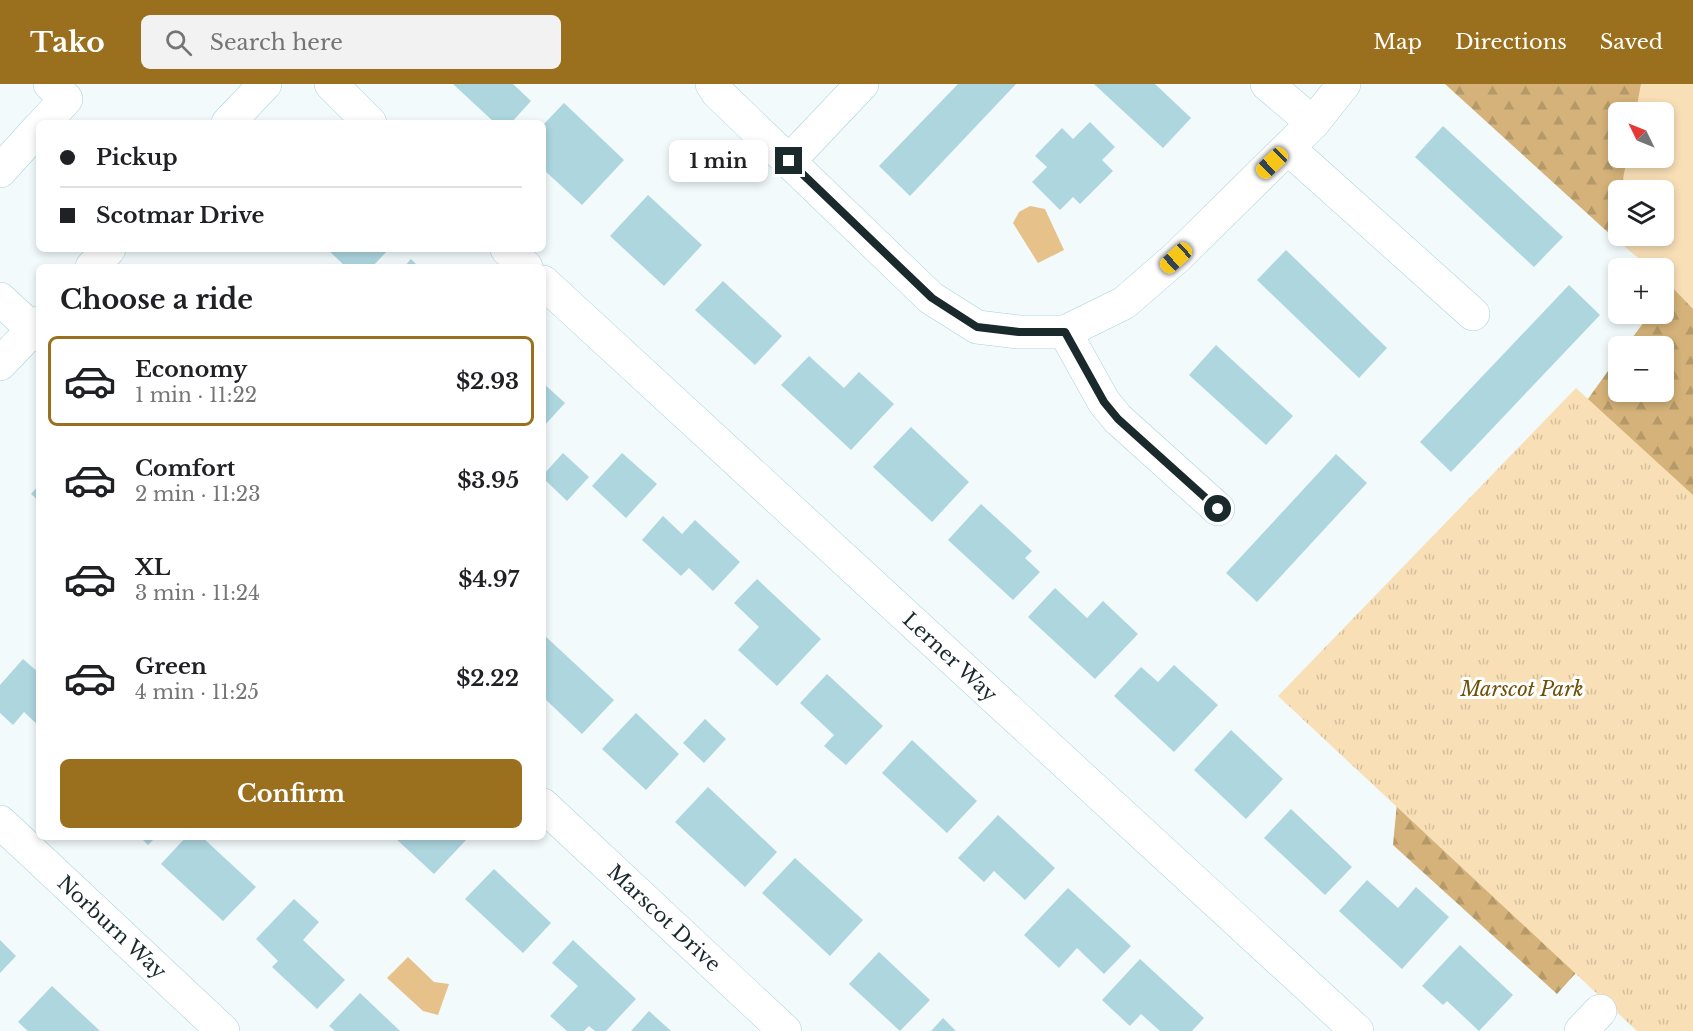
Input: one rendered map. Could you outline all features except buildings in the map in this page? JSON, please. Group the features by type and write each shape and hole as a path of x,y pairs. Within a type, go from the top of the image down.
{"street":[{"path":"47,120 66,99 50,84"},
{"path":"231,120 265,84"},
{"path":"331,84 367,120"},
{"path":"712,84 717,92 932,298 977,327 1019,332 1065,332 1124,303 1176,258 1288,148 1313,123 1344,84"},
{"path":"789,161 862,84"},
{"path":"1267,84 1313,123"},
{"path":"0,171 36,131"},
{"path":"1288,148 1473,314"},
{"path":"95,264 106,252"},
{"path":"510,252 523,264"},
{"name":"Lerner Way","path":"546,285 1358,1031"},
{"path":"0,298 36,328"},
{"path":"0,364 36,330"},
{"path":"1065,332 1104,402 1118,419 1218,509"},
{"name":"Marscot Drive","path":"546,809 785,1031"},
{"name":"Norburn Way","path":"0,822 223,1031"}],"green space":[{"path":"1445,84 1641,84 1638,102 1608,102 1608,168 1625,168 1623,180 1608,180 1608,232"},
{"path":"1641,84 1693,84 1693,309 1674,290 1674,258 1638,258 1624,246 1674,246 1674,180 1623,180 1625,168 1674,168 1674,102 1638,102"},
{"path":"1674,289 1693,309 1693,499 1540,466 1608,371 1608,402 1674,402 1674,336 1634,336 1642,324 1674,324"},
{"name":"Marscot Park","path":"1576,388 1693,495 1693,1031 1637,1031 1278,696"},
{"path":"1417,593 1592,955 1557,994 1393,845"}],"shaded area":[{"path":"1030,206 1045,209 1064,250 1038,263 1013,223 1019,212"},
{"path":"408,957 434,982 449,984 438,1015 423,1011 387,978"}],"route":[{"path":"789,161 932,298 977,327 1019,332 1065,332 1104,402 1118,419 1218,509"}]}
